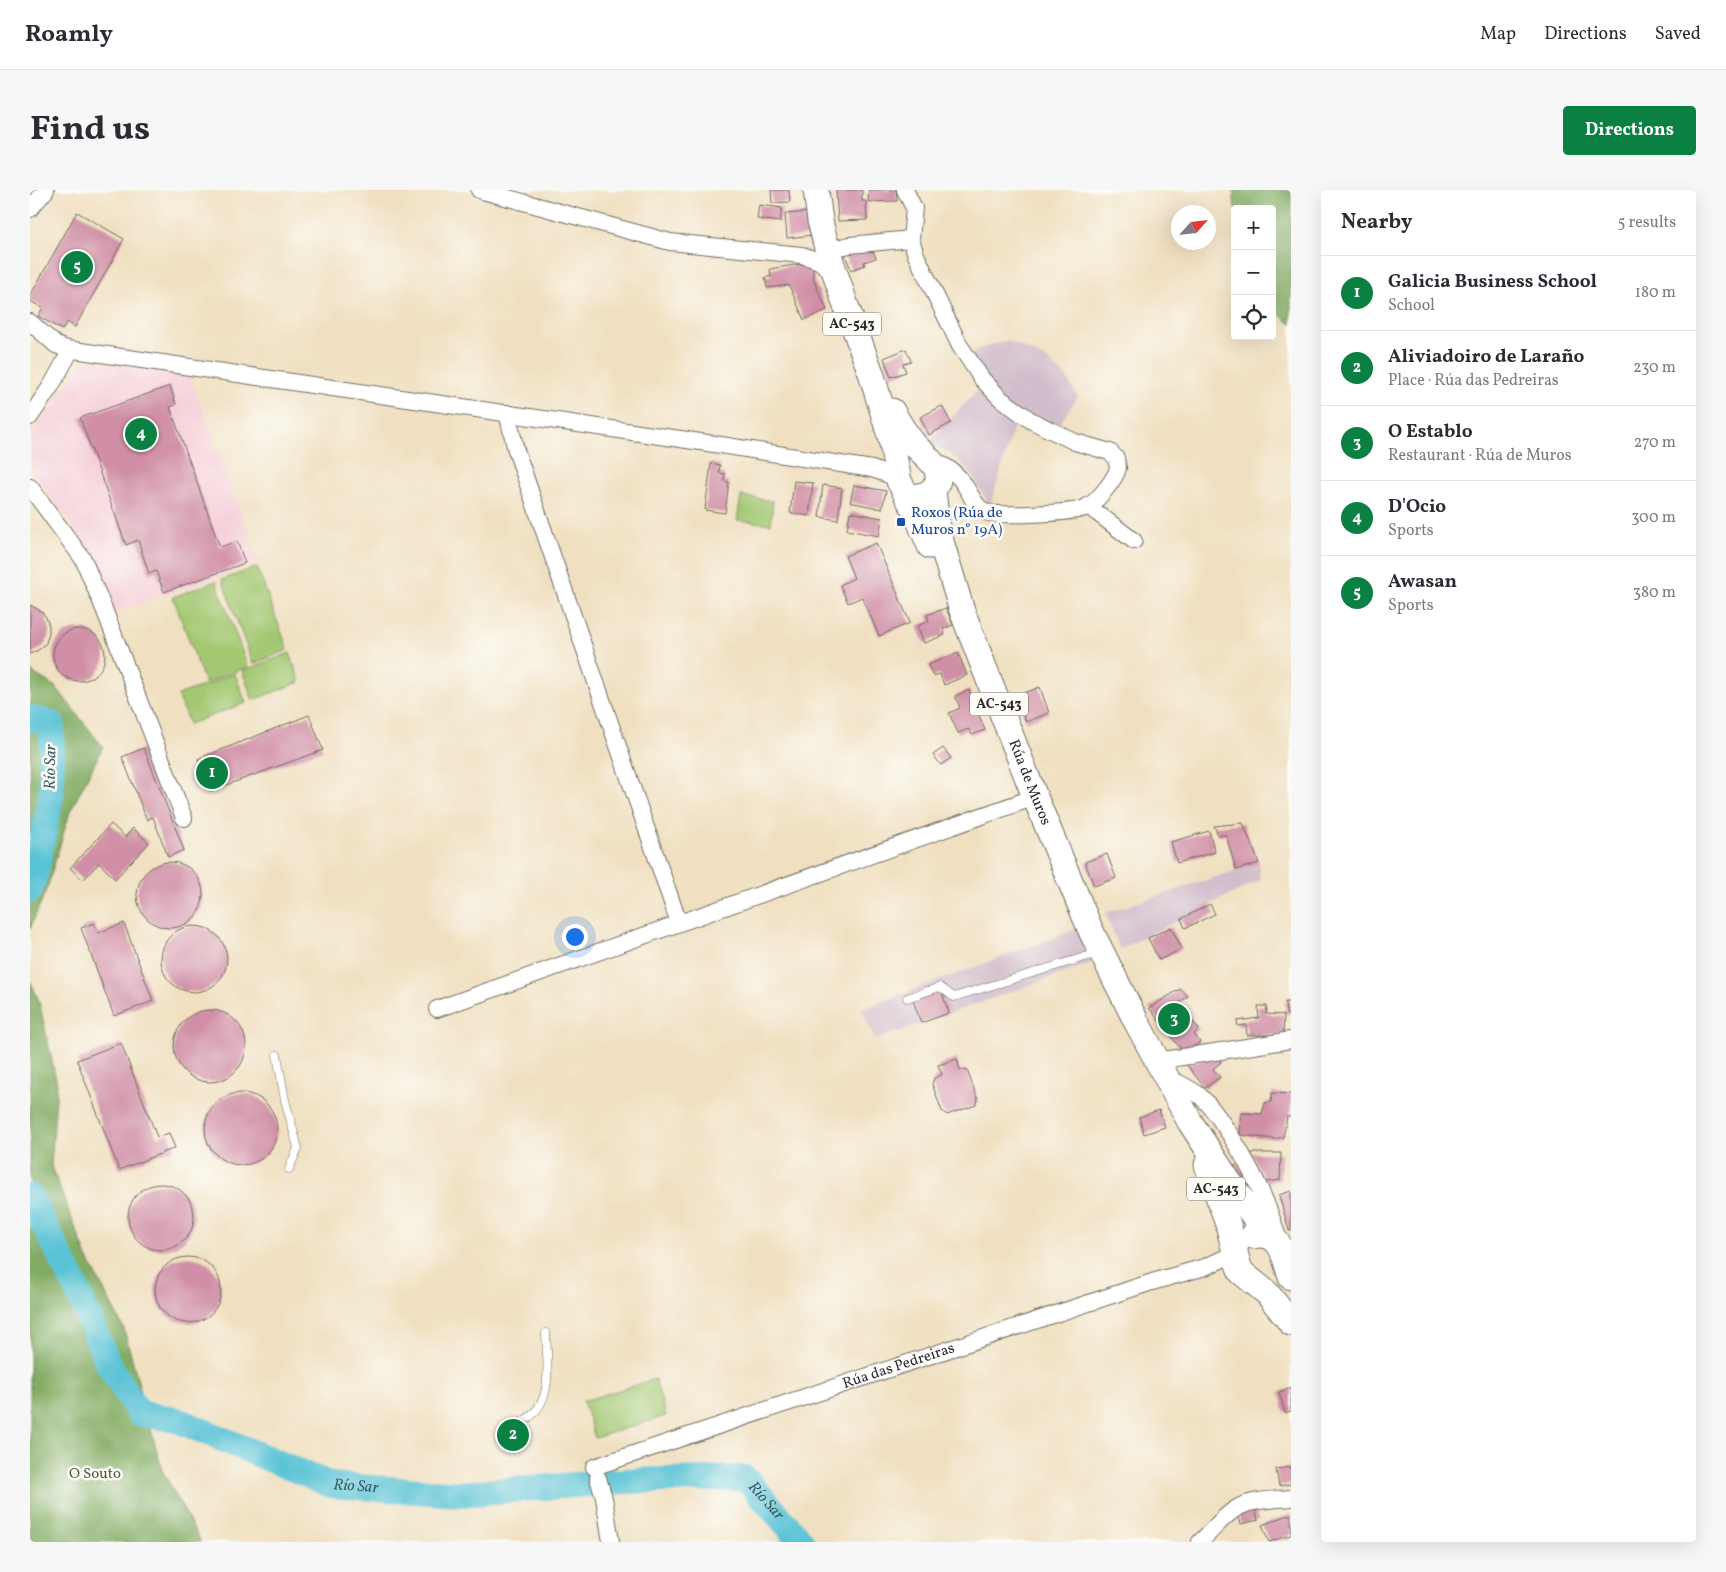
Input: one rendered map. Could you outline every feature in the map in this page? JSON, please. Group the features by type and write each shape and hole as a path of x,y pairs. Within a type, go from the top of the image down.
{"main road":[{"name":"Rúa de Muros","path":"816,190 828,254 871,374 906,434 907,474 910,494 917,496 926,494 934,488 938,480 937,471 932,462 907,474"},
{"name":"Rúa de Muros","path":"907,474 915,511 962,611"},
{"name":"Rúa de Muros","path":"934,488 937,528 962,611 1035,797 1101,952"},
{"name":"AC-543","path":"1101,952 1190,1122 1230,1183 1284,1254"},
{"name":"AC-543","path":"1190,1122 1240,1257 1291,1323"},
{"path":"1255,1236 1284,1254 1278,1275 1269,1281 1259,1282 1240,1257 1255,1236"}],"street":[{"path":"30,209 46,190"},
{"path":"479,190 670,242 802,255 819,261 828,254 850,246 911,238"},
{"path":"905,190 914,208 911,238 916,255 952,330 971,363 991,389 1012,408 1032,421 1075,442 1104,449 1116,458 1118,468 1114,477 1101,494 1088,506 1134,541"},
{"path":"802,255 821,244 828,254"},
{"path":"30,322 56,345 72,350 507,413 907,474"},
{"path":"30,417 72,350"},
{"path":"507,413 516,450 679,923"},
{"name":"Rúa de Muros","path":"907,474 942,463 952,470 983,511 992,514 1079,510 1088,506"},
{"path":"30,487 83,559 184,818"},
{"name":"Rúa de Muros","path":"934,488 951,487 973,500"},
{"path":"437,1009 1035,797"},
{"path":"1162,1069 1291,1040"},
{"path":"1162,1069 1203,1098 1226,1129 1258,1183 1271,1214 1284,1254"},
{"name":"Rúa das Pedreiras","path":"1205,1268 1218,1269 1240,1257"},
{"name":"Rúa das Pedreiras","path":"611,1542 604,1498 596,1473 1152,1282 1240,1257"},
{"path":"1200,1542 1231,1512 1239,1507 1291,1498"}],"lane":[{"path":"915,533 930,554"},
{"path":"906,998 940,987 954,997 1101,952"},
{"path":"277,1055 285,1100 298,1148 288,1168"},
{"path":"523,1421 535,1413 545,1395 547,1374 546,1333"}],"shaded area":[{"path":"1007,340 1045,358 1066,377 1078,396 1050,439 1016,419 990,506 974,478 962,464 947,451 930,444 932,439 975,393 983,390 965,363 976,350"},
{"path":"87,360 190,375 259,562 114,613 93,555 30,468 30,436"},
{"path":"1259,863 1260,880 1120,949 1105,913"},
{"path":"1077,929 1092,963 875,1040 862,1009"}],"green space":[{"path":"1233,190 1291,190 1291,324 1276,312 1276,205 1235,205"},
{"path":"741,496 773,501 771,524 737,520"},
{"path":"257,567 288,650 253,664 222,580"},
{"path":"216,581 248,667 205,683 173,597"},
{"path":"290,653 300,682 253,700 242,671"},
{"path":"30,671 56,687 103,747 70,812 48,885 30,929"},
{"path":"235,674 246,703 189,724 178,695"},
{"name":"O Souto","path":"30,980 39,1001 57,1084 51,1166 87,1257 124,1329 162,1470 201,1542 30,1542"},
{"path":"655,1379 666,1416 595,1438 583,1401"}],"building":[{"path":"771,190 789,190 790,202 772,203"},
{"path":"836,190 862,190 862,201 866,201 867,220 838,221"},
{"path":"869,190 896,190 897,201 868,202"},
{"path":"759,205 782,208 780,222 757,219"},
{"path":"77,212 124,239 75,327 67,322 62,330 38,316 43,308 30,301 30,296"},
{"path":"811,212 813,235 787,238 785,214"},
{"path":"871,246 876,258 864,262 865,265 851,270 844,252"},
{"path":"812,262 814,281 827,310 804,320 789,285 767,288 765,277 771,277 770,269"},
{"path":"906,349 911,361 903,364 906,372 891,377 884,358"},
{"path":"170,386 176,405 170,407 220,547 237,541 245,563 164,592 156,571 149,574 138,540 126,545 80,418"},
{"path":"942,406 951,423 929,435 920,417"},
{"path":"711,463 720,465 719,473 725,474 724,481 729,482 725,513 705,510"},
{"path":"794,481 813,483 809,516 790,513"},
{"path":"823,485 842,488 838,520 819,517"},
{"path":"854,485 886,491 882,509 850,502"},
{"path":"850,512 882,518 879,536 847,530"},
{"path":"876,543 910,623 879,636 862,597 848,603 840,585 854,578 845,556"},
{"path":"30,605 41,611 46,617 49,634 46,643 40,649 30,654"},
{"path":"946,608 953,625 943,629 945,635 924,643 917,626 929,621 927,615"},
{"path":"79,629 89,631 97,637 103,645 105,655 103,665 97,673 89,679 79,681 69,679 61,673 55,665 53,655 55,645 61,637 69,631"},
{"path":"958,653 967,675 944,685 940,674 933,676 928,665"},
{"path":"1040,687 1049,713 1026,722 1016,696"},
{"path":"969,690 985,730 972,735 969,729 958,733 949,713 960,708 955,696"},
{"path":"309,715 323,750 210,791 198,759"},
{"path":"144,748 184,850 168,857 153,817 147,820 122,757"},
{"path":"943,748 951,758 941,765 933,755"},
{"path":"1243,823 1259,863 1236,870 1226,835 1218,835 1214,826"},
{"path":"111,824 125,837 133,828 149,843 115,879 99,863 83,880 70,868"},
{"path":"1209,831 1215,852 1177,863 1171,842"},
{"path":"1107,854 1116,878 1094,886 1085,862"},
{"path":"170,862 182,865 193,872 200,883 203,895 200,907 193,918 182,925 170,928 158,925 147,918 140,907 137,895 140,883 147,872 158,865"},
{"path":"1210,904 1215,914 1185,928 1181,919"},
{"path":"94,923 98,933 124,923 153,1001 114,1016 81,928"},
{"path":"194,926 206,929 217,936 224,947 227,959 224,971 217,982 206,989 194,992 182,989 171,982 164,971 161,959 164,947 171,936 182,929"},
{"path":"1171,927 1182,949 1159,960 1148,938"},
{"path":"1180,989 1188,996 1178,1004 1199,1029 1194,1034 1200,1042 1184,1053 1149,1008"},
{"path":"941,990 949,1013 921,1023 913,1000"},
{"path":"1285,1002 1291,1002 1291,1014 1286,1014"},
{"path":"1258,1006 1267,1006 1266,1014 1284,1015 1283,1035 1247,1035 1246,1025 1238,1026 1237,1021 1259,1018"},
{"path":"210,1010 230,1016 240,1026 246,1046 240,1066 230,1076 210,1082 190,1076 180,1066 174,1046 180,1026 190,1016"},
{"path":"121,1043 157,1137 169,1133 175,1148 119,1170 77,1060"},
{"path":"1215,1054 1221,1062 1213,1069 1220,1077 1205,1088 1187,1065"},
{"path":"957,1059 960,1070 967,1070 978,1100 976,1105 947,1115 942,1111 932,1084 934,1078 942,1075 938,1065"},
{"path":"241,1093 261,1099 271,1109 277,1129 271,1149 261,1159 241,1165 221,1159 211,1149 205,1129 211,1109 221,1099"},
{"path":"1272,1093 1291,1094 1291,1117 1287,1117 1283,1137 1275,1139 1240,1135 1241,1113 1262,1114 1265,1103 1271,1102"},
{"path":"1159,1110 1165,1127 1144,1134 1139,1117"},
{"path":"1251,1153 1281,1153 1280,1180 1266,1182"},
{"path":"1238,1164 1246,1175 1241,1179 1233,1167"},
{"path":"161,1184 173,1187 184,1194 191,1205 194,1217 191,1229 184,1240 173,1247 161,1250 149,1247 138,1240 131,1229 128,1217 131,1205 138,1194 149,1187"},
{"path":"1291,1191 1291,1231 1289,1231 1279,1195"},
{"path":"188,1257 200,1260 211,1267 218,1278 221,1290 218,1302 211,1313 200,1320 188,1323 176,1320 165,1313 158,1302 155,1290 158,1278 165,1267 176,1260"},
{"path":"1291,1388 1291,1411 1285,1413 1279,1392"},
{"path":"500,1429 526,1430 525,1440 500,1439"},
{"path":"1291,1467 1291,1484 1279,1486 1276,1469"},
{"path":"1254,1507 1258,1520 1241,1524 1237,1512"},
{"path":"1291,1514 1291,1535 1269,1542 1262,1525"}],"waterway":[{"name":"Río Sar","path":"30,718 52,724 51,796 36,871 30,890"},
{"name":"Río Sar","path":"30,1196 75,1285 108,1363 139,1413 177,1420 331,1485 459,1494 624,1481 745,1478 802,1542"}],"place":[{"name":"Awasan","path":"77,267"},
{"name":"D'Ocio","path":"141,434"},
{"name":"Roxos (Rúa de Muros n° 19A)","path":"901,522"},
{"name":"Galicia Business School","path":"212,773"},
{"name":"O Establo","path":"1174,1019"},
{"name":"Aliviadoiro de Laraño","path":"513,1435"}]}
